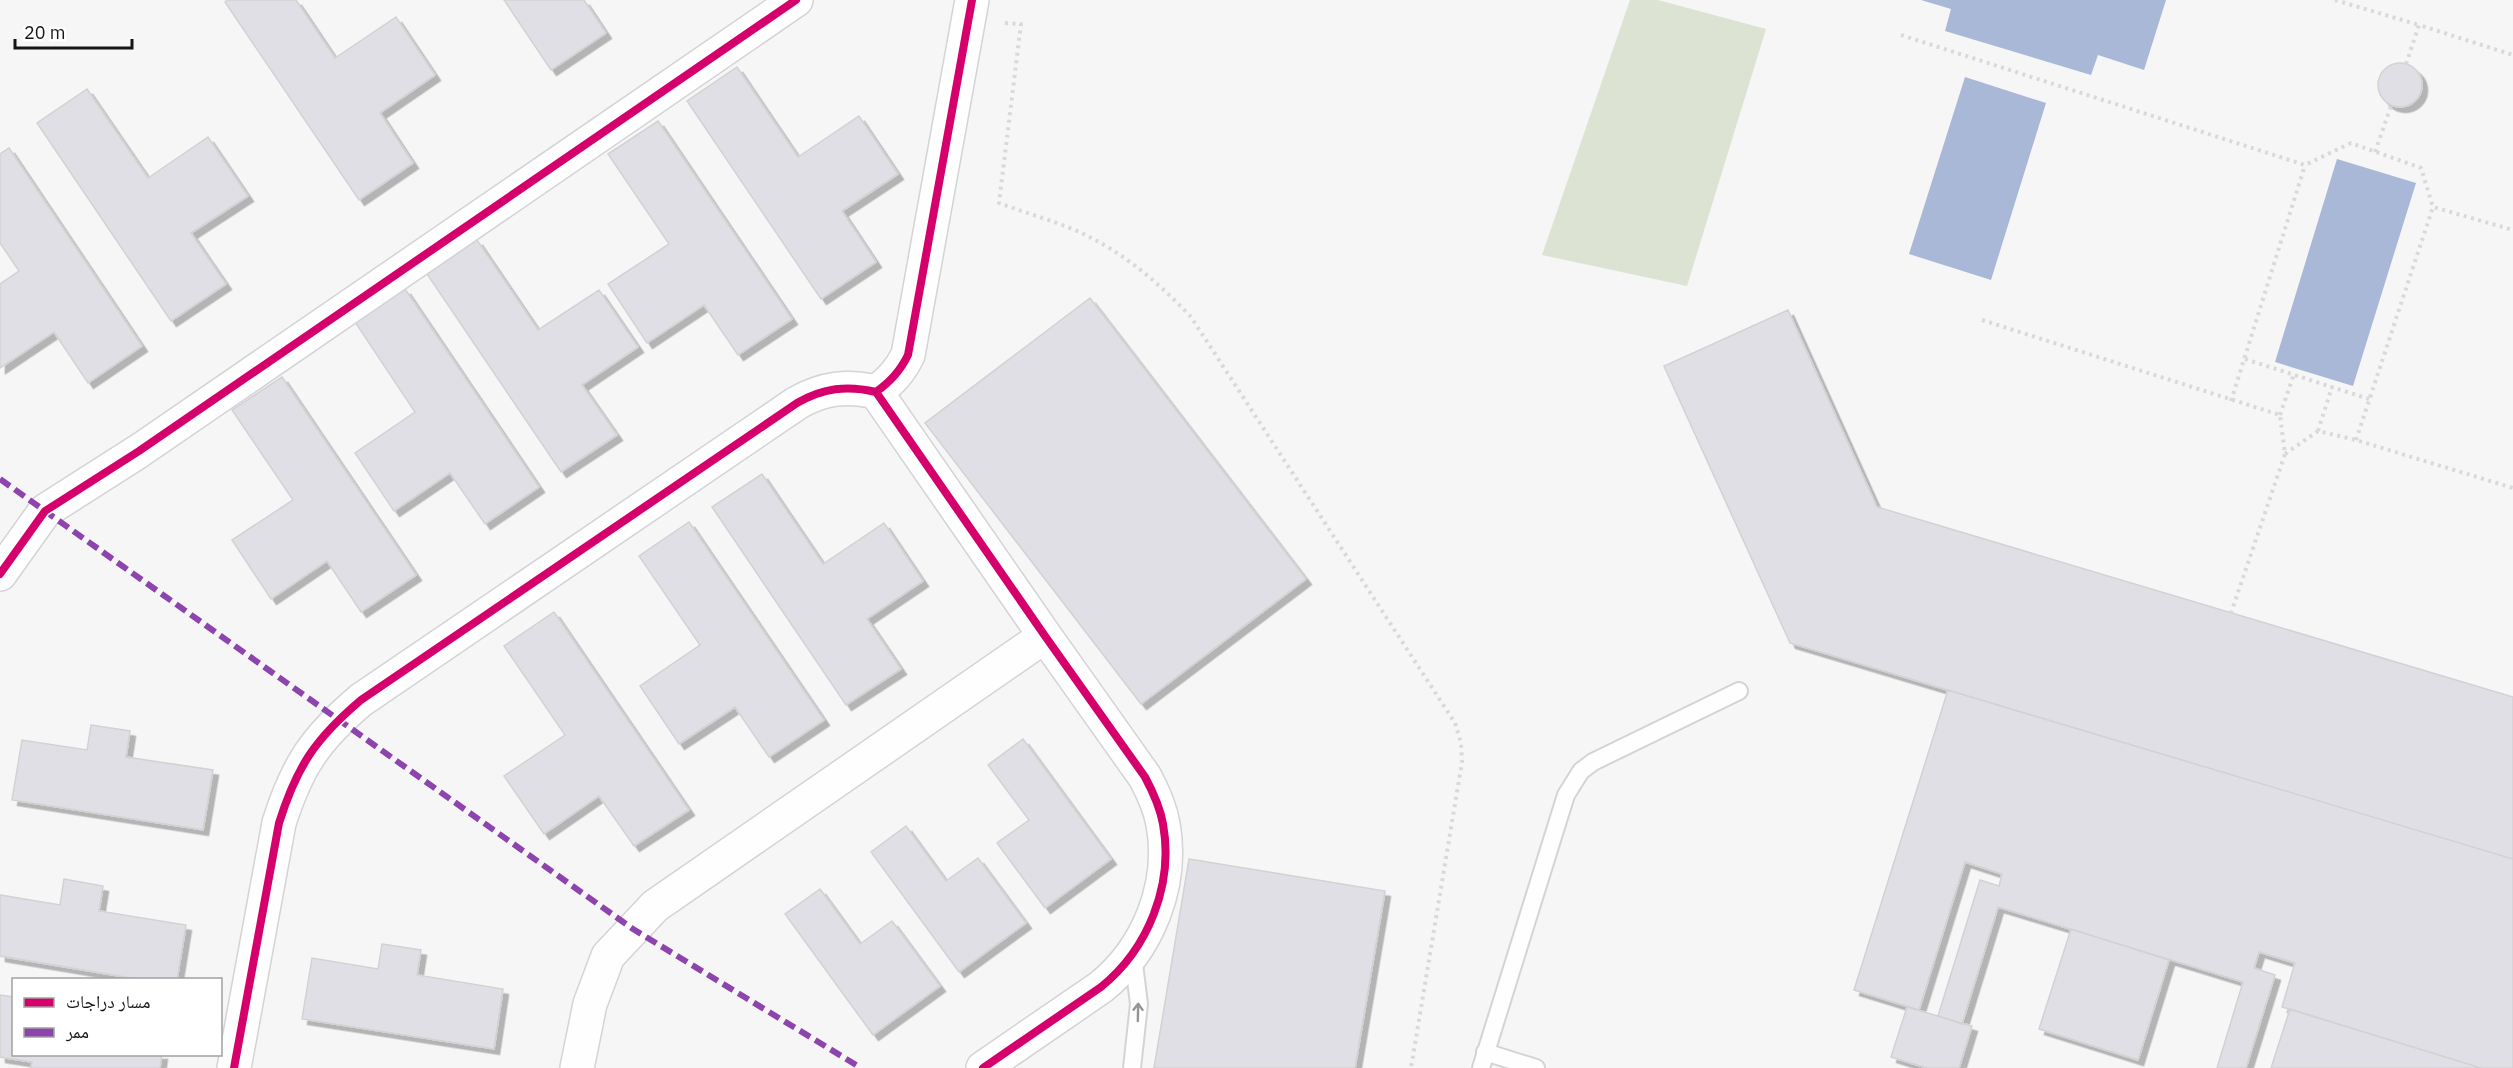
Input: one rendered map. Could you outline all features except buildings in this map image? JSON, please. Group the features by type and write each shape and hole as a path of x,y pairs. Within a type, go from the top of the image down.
{"street":[{"path":"0,574 45,511 139,451 796,0"},
{"path":"234,1068 282,814 300,767 317,742 338,720 361,700 797,403 811,395 844,387 876,392 901,370 908,355 970,11"},
{"path":"876,392 1145,777 1156,799 1163,822 1166,846 1165,870 1154,915 1133,956 1119,973 1101,987 983,1068"},
{"path":"577,1068 590,1004 608,956 655,906 1045,636"}],"lane":[{"path":"1536,1068 1483,1060 1566,795 1572,783 1593,762 1739,691"},
{"path":"1132,1068 1139,1004 1133,956"}],"path":[{"path":"2335,0 2513,55"},
{"path":"970,11 1022,24 999,203 1077,231 1109,248 1148,275 1191,317 1455,723 1461,743 1462,762 1411,1068"},
{"path":"2406,64 2419,25"},
{"path":"1901,35 2306,165 2351,143 2421,168 2433,207 2356,440"},
{"path":"2375,152 2391,106"},
{"path":"2232,401 2306,165"},
{"path":"2433,207 2513,230"},
{"path":"1982,320 2280,415"},
{"path":"2244,359 2369,399"},
{"path":"2231,613 2285,454 2280,415 2294,374"},
{"path":"2285,454 2318,430 2332,387"},
{"path":"2318,430 2513,488"}],"green space":[{"path":"1630,0 1658,0 1766,29 1687,286 1542,255"}],"water":[{"path":"1921,0 2166,0 2144,70 2098,55 2091,75 1945,31 1951,9"},
{"path":"1965,77 2046,103 1991,280 1909,254"},
{"path":"2337,159 2416,183 2353,386 2275,362"}],"marked path":[{"path":"0,479 633,929 861,1068"}],"cycle path":[{"path":"0,574 45,511 139,451 796,0"},
{"path":"234,1068 279,823 301,769 331,728 361,700 797,403 816,394 835,389 876,392 891,380 902,366 908,355 972,0"},
{"path":"876,392 1145,777 1156,800 1163,824 1165,870 1161,892 1154,914 1132,954 1118,972 1101,987 983,1068"}]}
